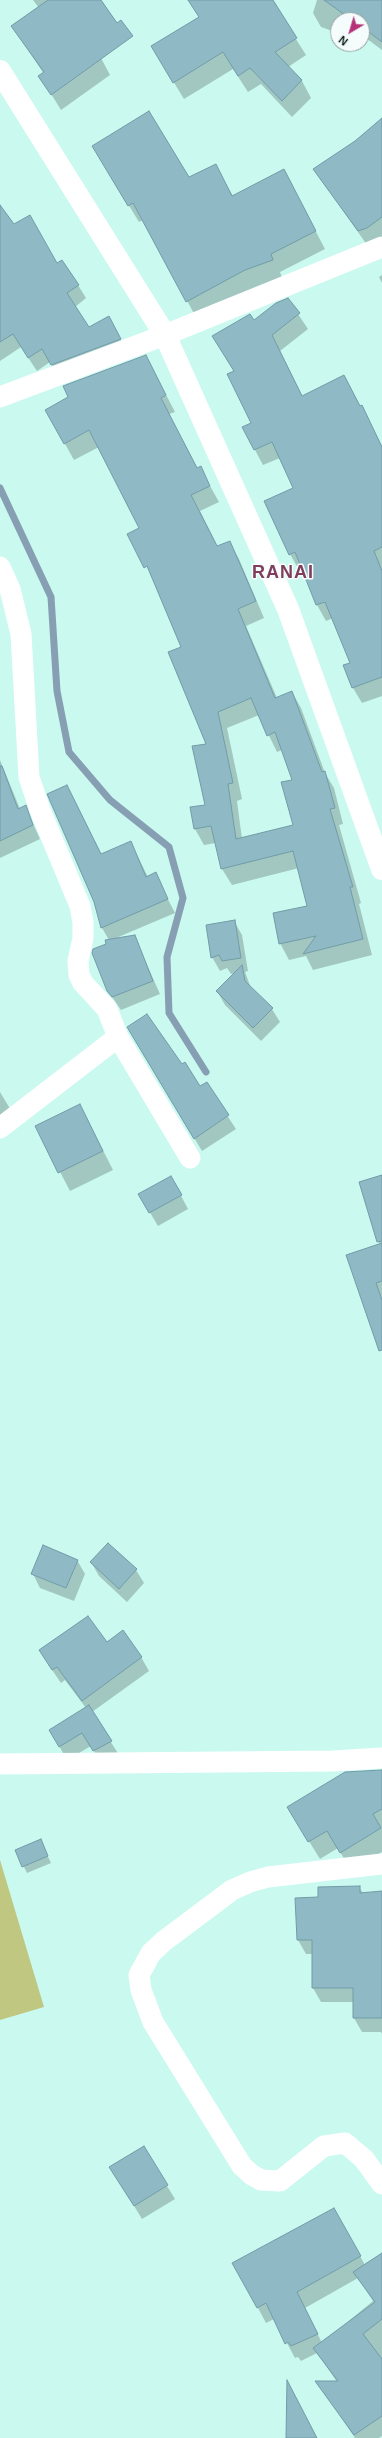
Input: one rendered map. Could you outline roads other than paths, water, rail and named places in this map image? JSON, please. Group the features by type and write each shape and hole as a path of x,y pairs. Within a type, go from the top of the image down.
{"street":[{"path":"0,71 165,335 288,609 382,869"},
{"path":"6,394 165,335 382,247"},
{"path":"0,567 10,589 21,634 29,777 40,810 80,906 84,922 83,938 78,961 79,975 83,983 107,1009 118,1037 190,1158"},
{"path":"0,1128 102,1051 118,1037"},
{"path":"0,1764 332,1761 382,1758"},
{"path":"382,1864 268,1877 250,1882 232,1890 164,1941 151,1953 140,1975 141,1990 153,2022 242,2166 252,2175 261,2180 280,2181 324,2146 346,2143 364,2159 382,2184"}],"waterway":[{"path":"0,488 51,597 57,691 69,752 110,800 169,847 183,898 167,957 169,1013 206,1072"}],"district":[{"name":"RANAI","path":"283,573"}]}
